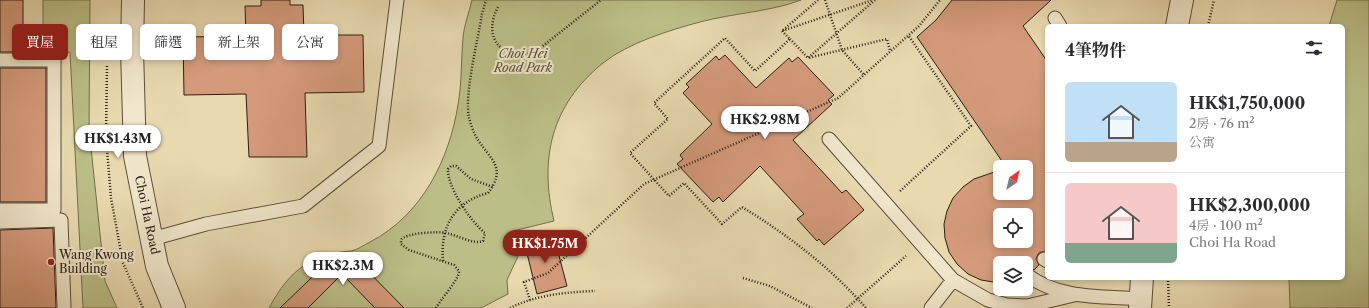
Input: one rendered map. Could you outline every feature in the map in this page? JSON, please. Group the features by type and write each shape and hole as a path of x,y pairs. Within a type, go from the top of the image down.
{"street":[{"name":"Choi Ha Road","path":"133,0 132,49 135,156 157,266 174,308"},
{"path":"1177,24 1182,0"}],"lane":[{"path":"152,239 206,224 302,206 379,146 397,0"},
{"path":"0,60 54,60 50,117 54,210 0,210"},
{"path":"829,139 953,280 988,300 1008,305 1027,306 1074,295 1141,295"},
{"path":"0,222 61,220 64,308"},
{"path":"1033,279 1044,286 1074,295"},
{"path":"931,308 953,280"}],"path":[{"path":"443,261 442,242 444,232 454,213 462,206 479,196 488,193 493,187 497,171 492,156 478,140 472,129 468,104 482,14 486,0"},
{"path":"498,7 492,17 491,28 494,39 501,48 511,54 523,56 534,53 601,0"},
{"path":"782,31 818,0"},
{"path":"825,0 842,50 864,75"},
{"path":"782,31 875,0"},
{"path":"808,58 875,0"},
{"path":"530,300 524,282 548,273 644,184 838,98 908,35 927,16 940,0"},
{"path":"1208,24 1214,0"},
{"path":"782,31 808,58"},
{"path":"886,204 971,126 908,35"},
{"path":"790,39 755,71 725,38 654,103 668,119 630,153 670,196 684,183 722,224 742,207 767,222 815,258 858,298 866,308"},
{"path":"808,58 887,39 890,51"},
{"path":"436,308 460,275 454,265 409,250 401,244 401,240 406,235 444,232 476,242 483,241 484,234 462,206 448,174 448,169 451,166 460,168 471,179 478,183 493,187"},
{"path":"846,308 920,244"},
{"path":"743,278 770,286 812,308"},
{"path":"1168,280 1169,308"},
{"path":"510,308 530,300 568,292 595,291"}],"green space":[{"path":"43,0 90,0 90,24 76,24 76,60 90,60 89,129 105,281 117,308 83,308 70,52 68,52 68,24 43,24"},
{"name":"Choi Hei Road Park","path":"472,0 801,0 764,10 700,22 650,38 624,49 603,63 585,79 571,97 553,134 549,155 548,176 554,221 513,231 519,254 507,280 508,294 481,308 269,308 281,288 302,267 311,261 333,253 356,250 388,231 404,217 430,184 448,146 454,126 460,88 462,46 465,24"},
{"path":"1337,0 1369,0 1369,308 1290,308 1289,280 1345,280 1345,24 1330,24"}],"building":[{"path":"0,0 23,0 23,24 12,24 12,52 0,52"},
{"path":"261,0 290,0 290,5 303,5 304,24 282,24 282,60 338,60 338,35 363,35 364,92 305,93 307,157 249,157 246,94 184,95 183,60 196,60 196,37 204,37 204,60 274,60 274,24 246,24 245,6 261,6"},
{"path":"952,0 1051,0 1023,26 1045,58 1045,252 1038,254 1036,259 1039,265 1034,270 1033,256 993,256 993,282 981,280 968,274 957,264 949,252 945,238 944,224 947,211 953,198 963,187 974,179 993,172 993,200 1033,200 1033,160 1001,160 917,37 936,20"},
{"path":"725,55 756,88 789,58 792,62 798,57 834,95 828,100 832,104 793,140 842,193 846,190 864,210 824,245 819,239 817,241 797,219 804,214 760,166 723,202 719,197 713,202 677,164 683,159 680,155 712,124 683,93 689,87 686,84 716,56 719,60"},
{"path":"0,68 46,68 46,202 0,202"},
{"path":"53,228 56,308 0,308 0,230"},
{"path":"553,233 567,286 537,294 524,241"},
{"path":"351,254 404,308 375,308 342,274 308,308 280,308 332,258 340,265"}],"place":[{"name":"Wang Kwong Building","path":"51,262"}]}
